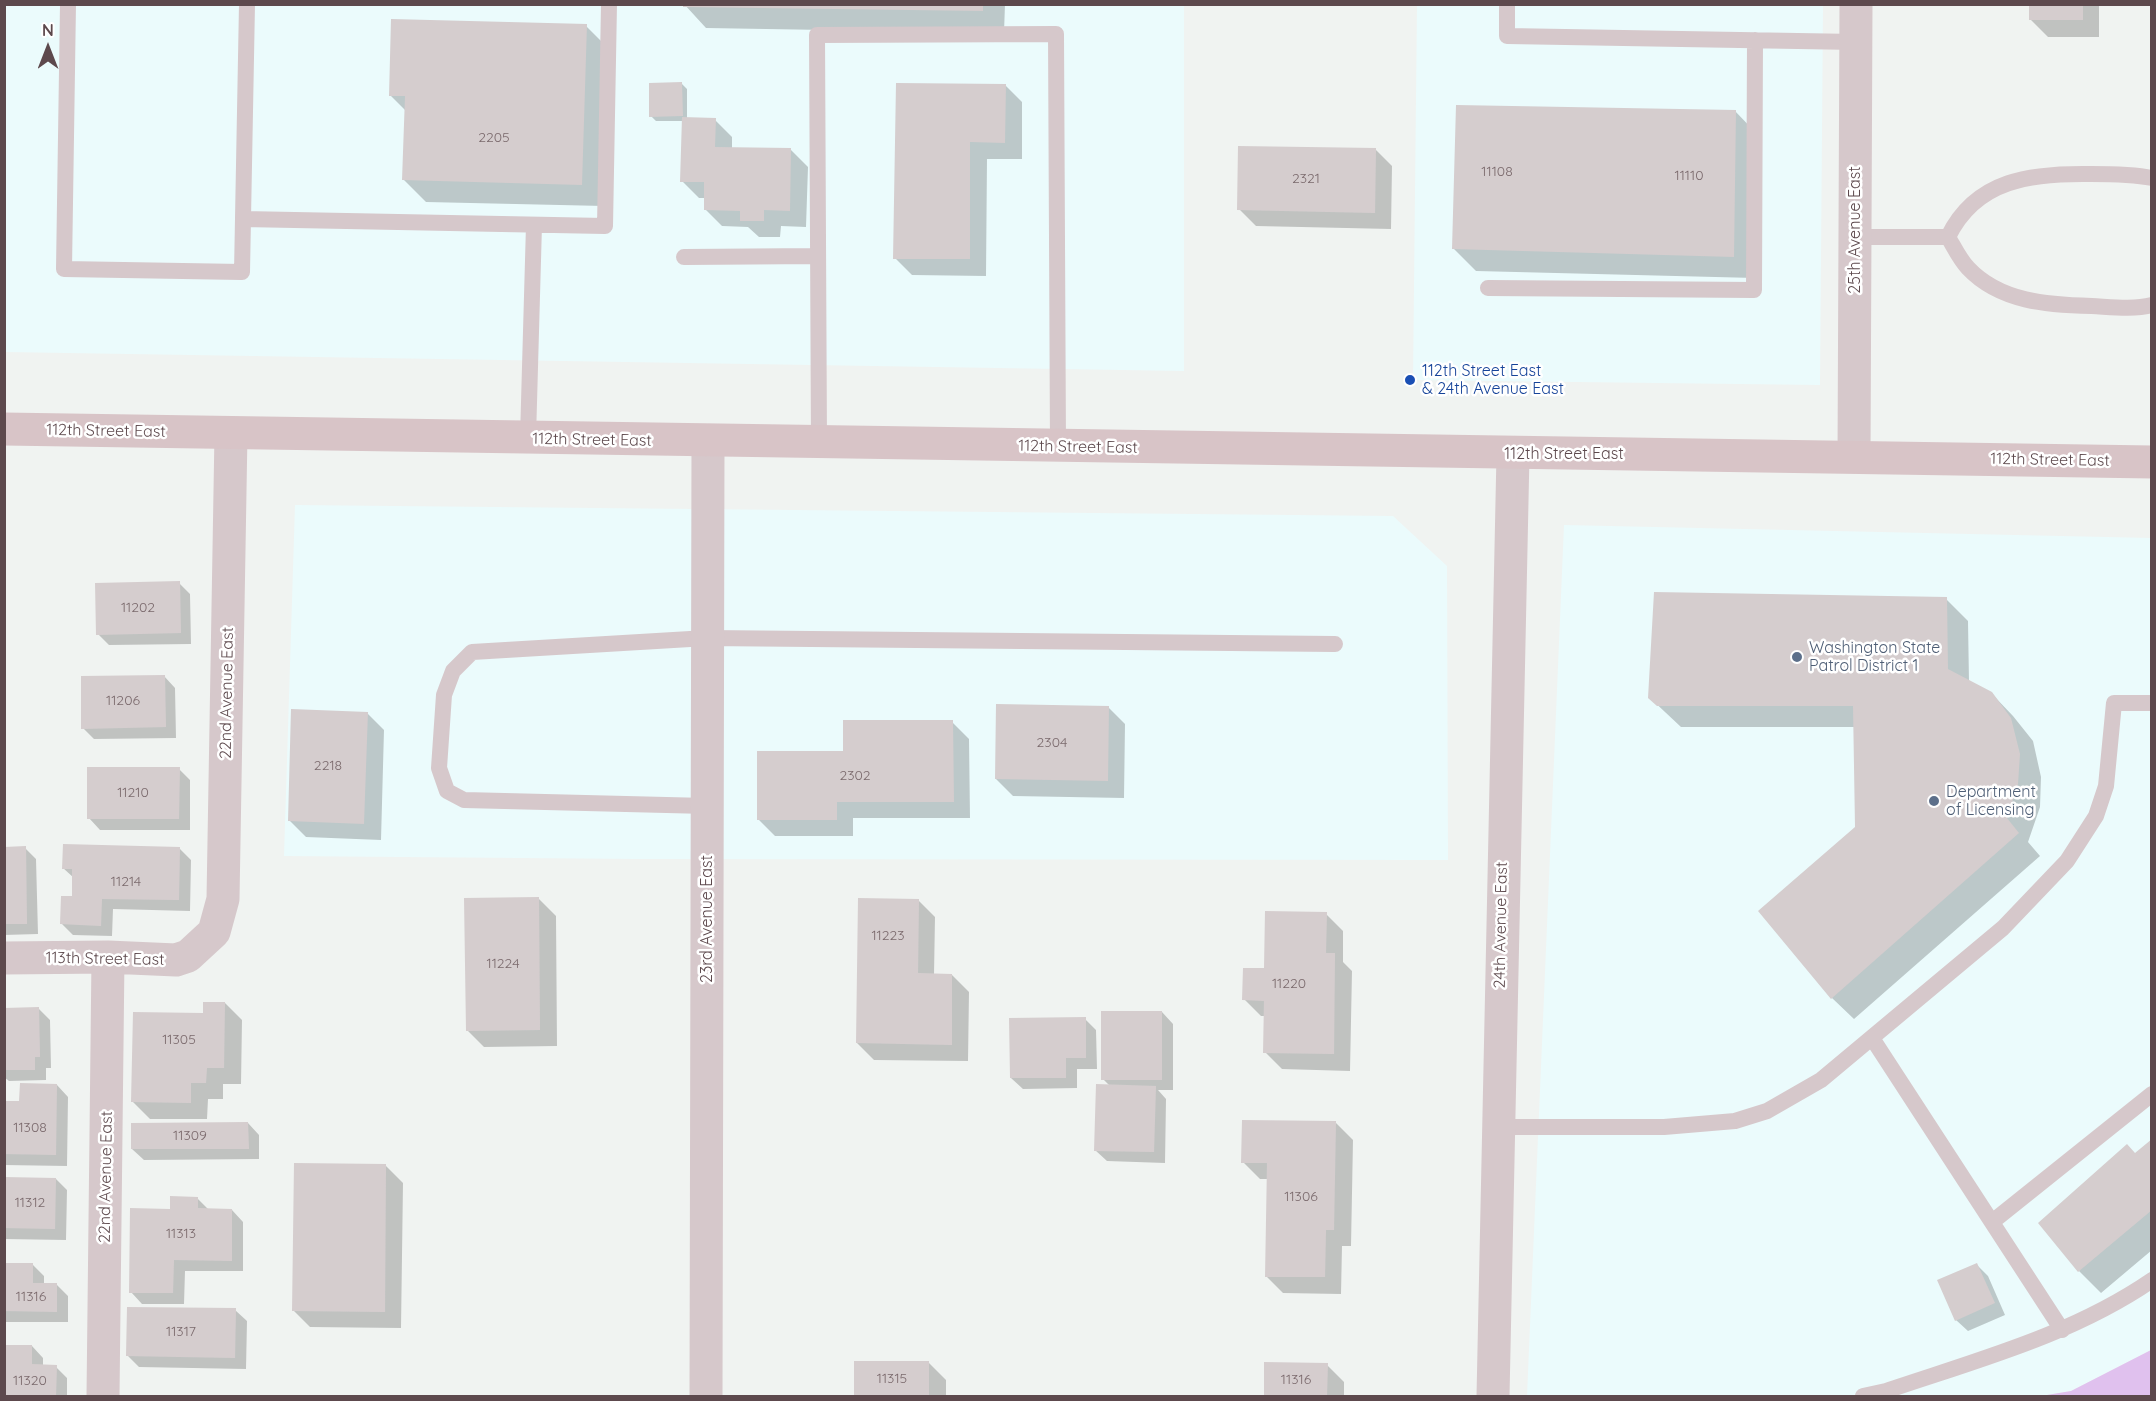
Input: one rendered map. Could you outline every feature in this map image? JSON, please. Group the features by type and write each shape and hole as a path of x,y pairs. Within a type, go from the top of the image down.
{"main road":[{"name":"112th Street East","path":"4,429 708,442 1513,454 1854,456 2151,462"}],"street":[{"name":"25th Avenue East","path":"1854,456 1856,4"},
{"name":"22nd Avenue East","path":"200,946 213,932 223,899 231,433"},
{"name":"23rd Avenue East","path":"706,1396 708,442"},
{"name":"24th Avenue East","path":"1492,1396 1513,454"},
{"name":"113th Street East","path":"4,958 108,957 177,960 188,956 200,946"},
{"name":"22nd Avenue East","path":"103,1396 108,957"}],"lane":[{"path":"68,4 64,269 242,272 247,4"},
{"path":"243,219 605,226 609,4"},
{"path":"1507,4 1507,36 1856,42"},
{"path":"819,443 817,35 1056,34 1058,447"},
{"path":"1488,288 1754,290 1755,40"},
{"path":"1948,237 1957,218 1973,202 2000,186 2027,177 2083,174 2151,178"},
{"path":"528,438 534,225"},
{"path":"1855,237 1948,237"},
{"path":"1948,237 1967,267 1988,284 2009,295 2043,304 2068,306 2151,305"},
{"path":"684,257 818,256"},
{"path":"707,806 464,800 447,791 439,768 444,695 453,671 472,652 707,638 1335,644"},
{"path":"1497,1127 1701,1125 1735,1120 1767,1111 1821,1080 2003,928 2067,861 2096,816 2106,786 2114,703 2151,703"},
{"path":"1872,1038 2062,1330"},
{"path":"1992,1222 2151,1094"},
{"path":"1863,1396 1886,1391 2062,1330 2114,1305 2151,1280"}],"shaded area":[{"path":"5,5 1184,5 1184,371 5,352"},
{"path":"1417,5 1823,5 1820,385 1413,380"},
{"path":"295,505 1393,516 1447,566 1448,860 284,856"},
{"path":"1564,525 2151,538 2151,1350 2071,1391 2041,1396 1527,1396"},
{"path":"2151,1350 2151,1396 2041,1396 2071,1391"}],"building":[{"path":"683,4 983,4 983,11 683,7"},
{"path":"2029,4 2083,4 2083,20 2029,20"},
{"path":"391,19 587,24 582,185 402,180 405,96 389,96"},
{"path":"682,82 683,116 649,117 649,83"},
{"path":"896,83 1006,84 1005,143 970,142 970,259 893,259"},
{"path":"1456,105 1736,110 1734,257 1452,249"},
{"path":"682,117 716,118 715,147 791,148 790,211 764,210 764,221 740,221 740,211 704,210 704,182 680,182"},
{"path":"1238,146 1376,148 1375,213 1237,210"},
{"path":"180,581 181,633 96,635 95,583"},
{"name":"Department of Licensing","path":"1654,592 1947,597 1948,669 1992,692 2011,718 2020,754 2018,784 2007,818 2019,833 1831,999 1758,911 1855,827 1853,706 1657,706 1648,698"},
{"path":"165,675 166,727 81,729 81,676"},
{"path":"996,704 1109,706 1108,781 995,779"},
{"path":"291,709 368,712 364,824 288,821"},
{"path":"843,720 953,720 954,802 837,802 837,820 757,820 757,751 843,751"},
{"path":"87,767 180,767 179,819 87,819"},
{"path":"63,844 180,847 179,900 102,899 101,926 60,924 61,896 72,896 72,869 62,869"},
{"path":"26,846 27,924 4,924 4,847"},
{"path":"539,897 540,1030 466,1031 464,898"},
{"path":"858,898 919,899 918,973 952,974 952,1045 856,1043"},
{"path":"1265,911 1327,912 1326,953 1335,953 1334,1054 1263,1053 1264,1001 1242,1000 1243,968 1264,968"},
{"path":"203,1002 225,1002 224,1068 207,1068 206,1083 191,1083 191,1103 131,1102 133,1012 203,1013"},
{"path":"39,1007 40,1057 35,1057 35,1070 4,1070 4,1008"},
{"path":"1101,1011 1162,1011 1162,1080 1101,1080"},
{"path":"1086,1017 1086,1058 1066,1058 1066,1078 1010,1078 1009,1018"},
{"path":"20,1083 57,1084 56,1155 4,1154 4,1101 19,1101"},
{"path":"1096,1084 1156,1086 1154,1152 1094,1151"},
{"path":"1242,1120 1336,1121 1334,1230 1326,1230 1325,1277 1265,1277 1267,1163 1241,1163"},
{"path":"248,1122 249,1149 131,1149 131,1123"},
{"path":"2152,1139 2152,1210 2078,1272 2038,1223 2127,1144 2135,1153"},
{"path":"294,1163 386,1164 385,1312 292,1311"},
{"path":"4,1177 56,1178 55,1229 4,1228"},
{"path":"170,1196 198,1197 198,1208 232,1209 232,1261 174,1260 173,1293 129,1293 130,1208 170,1209"},
{"path":"4,1263 33,1263 33,1283 57,1283 57,1312 4,1311"},
{"path":"1977,1263 1995,1303 1955,1321 1937,1280"},
{"path":"127,1307 236,1308 235,1358 126,1356"},
{"path":"4,1345 32,1345 32,1364 57,1365 56,1396 4,1396"},
{"path":"854,1361 929,1361 929,1396 854,1396"},
{"path":"1264,1362 1328,1363 1327,1396 1264,1396"}],"place":[{"name":"112th Street East & 24th Avenue East","path":"1410,380"},
{"name":"Washington State Patrol District 1","path":"1797,657"},
{"name":"Department of Licensing","path":"1934,801"}]}
